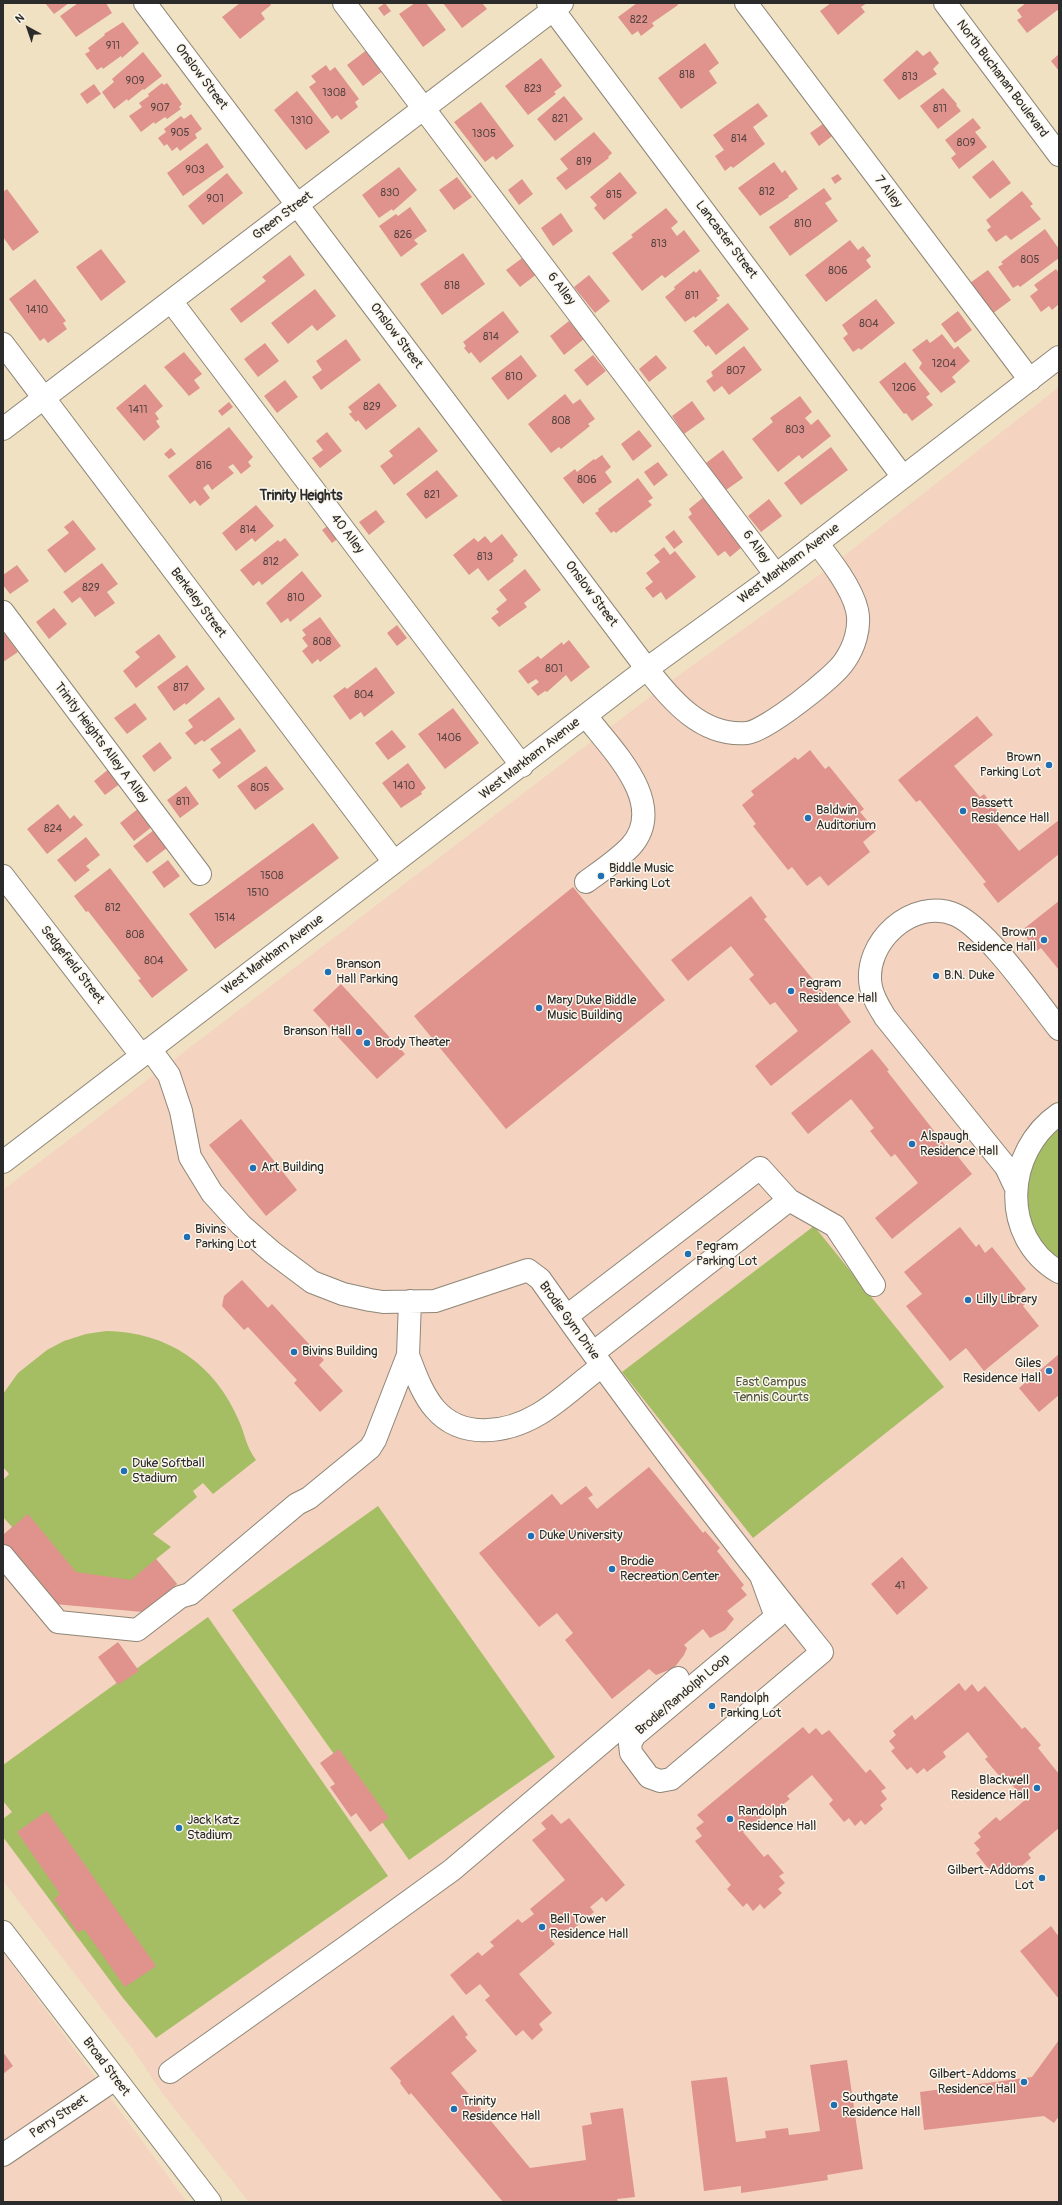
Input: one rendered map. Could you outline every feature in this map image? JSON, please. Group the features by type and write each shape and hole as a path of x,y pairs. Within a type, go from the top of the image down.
{"street":[{"name":"Onslow Street","path":"145,3 647,669 686,713 705,725 726,731 748,733 783,714 844,663 857,639 857,611 839,571 817,543"},
{"name":"6 Alley","path":"344,3 425,108 776,575"},
{"name":"7 Alley","path":"746,3 1030,380"},
{"name":"North Buchanan Boulevard","path":"945,3 1059,155"},
{"name":"Green Street","path":"3,429 425,108 555,5"},
{"name":"Lancaster Street","path":"555,5 903,477"},
{"name":"40 Alley","path":"171,301 522,766"},
{"name":"Berkeley Street","path":"3,344 394,862"},
{"name":"West Markham Avenue","path":"7,1152 145,1052 522,766 647,669 776,575 1059,358"},
{"name":"Trinity Heights Alley A Alley","path":"3,612 200,874"},
{"path":"586,716 624,763 635,780 640,794 643,811 642,828 631,846 586,882"},
{"name":"Sedgefield Street","path":"4,881 145,1052"},
{"path":"1015,1186 1006,1167 940,1087 879,1007 871,986 871,971 874,954 880,942 893,927 913,915 930,911 943,911 956,915 970,923 985,937 1059,1029"},
{"name":"Brodie Gym Drive","path":"145,1052 169,1075 181,1111 190,1157 212,1193 241,1224 272,1252 312,1282 343,1294 370,1300 410,1301 435,1300 528,1270 540,1280 597,1360 761,1576"},
{"path":"1059,1114 1039,1132 1026,1150 1020,1164 1015,1186 1018,1216 1028,1241 1044,1261 1059,1272"},
{"path":"567,1316 760,1168 789,1200 835,1226 874,1285"},
{"path":"408,1355 421,1387 435,1409 452,1424 482,1431 506,1428 539,1414 597,1360 789,1200"},
{"path":"3,1556 58,1622 137,1630 180,1597 190,1594 297,1504 309,1498 370,1448 375,1440 408,1355 410,1301"},
{"name":"Brodie/Randolph Loop","path":"761,1576 822,1652 671,1779 660,1781 649,1777 631,1754 630,1744 635,1735 776,1617 761,1576"},
{"path":"170,2072 446,1874 678,1678"},
{"name":"Broad Street","path":"3,1932 210,2202"},
{"name":"Perry Street","path":"3,2155 115,2079"}],"shaded area":[{"name":"Duke University","path":"1059,387 1059,2202 249,2202 162,2093 132,2048 3,1881 3,1190 672,680 826,570"},
{"path":"3,1952 187,2202 3,2202"}],"green space":[{"path":"1059,1121 1059,1262 1033,1235 1021,1185 1050,1127"},
{"name":"East Campus Tennis Courts","path":"814,1226 944,1387 753,1538 622,1372"},
{"name":"Duke Softball Stadium","path":"106,1331 150,1337 187,1355 203,1368 217,1383 229,1401 256,1460 213,1494 203,1483 193,1491 197,1497 153,1534 171,1547 156,1559 177,1584 143,1612 3,1544 3,1535 12,1527 3,1517 3,1480 9,1474 3,1467 3,1394 18,1373 47,1350 64,1341 86,1334"},
{"path":"378,1506 555,1757 409,1860 232,1610"},
{"name":"Jack Katz Stadium","path":"208,1617 388,1876 156,2038 123,1998 3,1837 3,1819 12,1812 3,1801 3,1765"}],"building":[{"path":"45,3 69,3 54,14"},
{"path":"78,3 106,3 112,13 76,37 60,16"},
{"path":"240,3 270,3 271,5 261,13 265,19 240,39 222,17"},
{"path":"385,3 391,11 384,16 378,8"},
{"path":"415,3 426,3 446,30 423,47 399,14"},
{"path":"443,3 482,3 487,9 462,28"},
{"path":"637,3 677,3 678,5 652,23 654,26 641,36 638,31 632,35 618,17"},
{"path":"831,3 867,3 861,7 865,12 838,35 820,11"},
{"path":"1026,3 1059,3 1059,9 1027,33 1017,20 1022,17 1017,10"},
{"path":"123,22 139,43 122,58 121,56 103,69 102,67 97,70 85,54 90,51 88,48 105,35 104,34"},
{"path":"705,43 719,63 709,71 717,83 681,109 658,78"},
{"path":"368,49 384,70 363,86 347,65"},
{"path":"917,50 923,56 930,51 939,63 933,69 937,74 899,100 883,80"},
{"path":"143,52 162,76 128,101 127,99 114,109 102,92 114,82 112,79"},
{"path":"1059,54 1059,71 1051,61"},
{"path":"541,58 562,86 554,92 556,94 528,115 505,86"},
{"path":"326,65 330,71 335,67 359,99 355,102 358,107 341,120 337,115 332,119 309,87 316,82 311,76"},
{"path":"162,83 164,85 167,83 182,104 179,107 181,109 167,119 165,117 155,124 154,122 141,132 129,116 142,107 139,103 149,96 148,94"},
{"path":"94,84 101,94 87,104 80,94"},
{"path":"943,88 961,111 938,129 920,106"},
{"path":"297,91 330,132 306,150 274,110"},
{"path":"564,96 583,119 555,141 537,119"},
{"path":"481,102 514,146 496,160 493,156 485,162 454,122"},
{"path":"758,103 768,116 753,127 765,144 733,168 731,166 725,171 715,156 724,150 713,135"},
{"path":"191,114 202,129 195,134 197,138 180,151 177,147 172,151 167,144 164,146 158,138 166,132 164,129 181,116 184,119"},
{"path":"973,118 981,128 975,132 987,147 959,169 951,158 956,154 945,140"},
{"path":"827,121 836,133 819,146 810,133"},
{"path":"594,132 612,153 608,157 609,158 566,190 556,178 568,169 560,159"},
{"path":"207,143 224,167 183,196 167,173"},
{"path":"993,160 1011,183 990,199 972,177"},
{"path":"774,162 782,173 785,170 798,189 788,196 789,197 760,216 738,188"},
{"path":"399,167 417,190 393,211 392,209 379,218 362,195"},
{"path":"620,172 637,193 604,220 594,208 597,205 590,197"},
{"path":"227,173 243,193 203,225 188,206"},
{"path":"838,174 842,179 835,184 831,178"},
{"path":"457,177 472,197 454,210 439,190"},
{"path":"522,179 533,194 519,205 508,190"},
{"path":"824,188 832,199 825,203 838,221 790,256 769,227"},
{"path":"7,189 39,232 13,251 3,237 3,192"},
{"path":"1022,191 1033,204 1030,206 1041,219 1011,240 1006,235 996,242 987,230 991,227 986,220"},
{"path":"410,207 427,231 414,240 418,244 401,257 379,226 396,214 398,216"},
{"path":"666,208 678,222 671,228 677,236 684,230 700,251 665,278 662,275 642,291 612,253 633,237 631,235"},
{"path":"561,213 573,231 553,246 541,228"},
{"path":"1045,229 1059,249 1059,258 1020,287 1018,285 1013,288 998,267 1003,264 1001,262"},
{"path":"850,240 858,250 863,246 871,256 866,260 871,267 826,302 805,275"},
{"path":"101,249 126,282 101,301 76,267"},
{"path":"463,253 485,284 442,315 420,284"},
{"path":"529,253 542,270 520,287 506,270"},
{"path":"290,255 305,275 241,323 230,309 266,281 262,277"},
{"path":"700,269 720,296 716,298 718,300 695,318 694,316 685,322 665,297 675,289 674,287 694,271 696,273"},
{"path":"1056,269 1059,273 1059,304 1052,310 1049,306 1041,312 1030,296 1038,290 1034,285"},
{"path":"988,270 1011,300 992,314 970,283"},
{"path":"589,275 610,301 595,313 574,287"},
{"path":"35,279 66,321 63,323 67,329 48,343 44,338 40,341 9,299"},
{"path":"315,289 336,316 317,331 312,325 288,344 271,323"},
{"path":"876,299 895,323 861,350 859,348 853,352 843,338 848,334 842,325"},
{"path":"728,303 749,329 716,355 708,345 706,347 693,331"},
{"path":"503,311 519,332 480,363 471,352 469,354 464,348 466,346 463,342"},
{"path":"958,311 972,330 955,343 941,324"},
{"path":"569,321 584,339 564,355 550,336"},
{"path":"942,334 954,349 958,346 970,361 952,377 956,382 941,393 919,368 922,363 912,350 927,339 930,343"},
{"path":"346,339 361,360 321,390 312,377 322,370 316,361"},
{"path":"265,343 279,361 258,377 244,359"},
{"path":"744,346 762,370 729,395 722,386 714,392 706,381 713,376 711,372"},
{"path":"184,352 202,374 194,380 200,388 189,396 164,367"},
{"path":"521,355 537,376 508,400 491,378"},
{"path":"593,355 606,371 587,386 574,370"},
{"path":"656,355 667,368 649,382 639,369"},
{"path":"905,362 930,394 926,397 933,405 912,421 906,413 904,414 879,382"},
{"path":"285,380 298,397 277,413 264,396"},
{"path":"379,383 397,406 366,430 358,420 356,422 349,414 352,412 348,407"},
{"path":"145,384 163,406 155,413 159,419 156,421 160,427 144,441 116,408"},
{"path":"565,394 573,404 580,399 595,419 588,424 590,426 561,449 559,447 551,453 528,424"},
{"path":"800,396 812,412 805,418 811,425 818,419 831,436 802,459 799,455 778,472 752,439 773,422 770,418"},
{"path":"692,401 705,419 684,434 672,416"},
{"path":"229,402 233,407 222,416 218,411"},
{"path":"229,427 253,457 248,462 251,466 241,474 233,464 228,467 234,473 212,490 208,484 203,488 210,498 200,506 195,500 190,504 168,476"},
{"path":"419,427 438,451 394,485 380,466 393,456 389,451"},
{"path":"639,430 652,446 633,461 621,444"},
{"path":"327,432 342,451 320,468 312,458 323,450 316,441"},
{"path":"831,447 848,470 801,505 784,483"},
{"path":"171,448 176,454 169,459 164,454"},
{"path":"723,450 743,478 726,490 706,463"},
{"path":"602,455 611,467 605,472 612,482 583,504 563,478 575,469 577,472"},
{"path":"658,462 668,475 654,486 644,472"},
{"path":"437,470 458,496 426,519 406,494"},
{"path":"638,478 653,498 648,501 652,505 616,533 614,531 611,533 595,513 599,511 598,509"},
{"path":"705,496 742,547 730,557 725,551 718,556 688,517 692,514 689,509"},
{"path":"769,499 782,516 761,532 748,516"},
{"path":"256,505 274,526 255,542 252,538 236,551 222,533"},
{"path":"376,510 385,522 369,535 359,522"},
{"path":"73,520 96,549 65,573 47,550 69,533 64,527"},
{"path":"330,524 340,537 332,543 322,530"},
{"path":"674,530 683,542 674,549 665,537"},
{"path":"502,534 518,555 513,559 514,561 488,581 478,568 469,575 453,555 474,538 478,542 485,536 491,543"},
{"path":"285,538 299,555 262,585 259,581 253,586 240,570 278,540 280,542"},
{"path":"664,547 670,555 675,551 696,577 666,600 661,592 653,598 645,588 653,582 646,573 660,562 654,555"},
{"path":"102,563 118,584 107,592 115,603 95,617 80,597 72,603 63,592"},
{"path":"17,565 29,581 10,594 3,585 3,575"},
{"path":"525,569 541,590 524,603 527,607 499,627 491,618 499,612 496,609 507,600 499,590"},
{"path":"302,571 322,596 290,622 288,618 281,623 266,603"},
{"path":"54,608 67,624 49,639 36,622"},
{"path":"320,617 341,646 320,662 318,659 312,664 302,651 308,646 302,638 306,635 302,630"},
{"path":"397,625 407,638 397,646 387,633"},
{"path":"5,634 18,652 3,662 3,635"},
{"path":"159,634 176,657 136,688 123,671 140,657 135,652"},
{"path":"569,640 590,667 571,682 566,675 547,692 545,691 538,696 531,688 539,682 536,679 528,684 518,671 538,656 541,659 562,642 563,645"},
{"path":"187,665 205,689 186,705 185,703 174,711 157,687"},
{"path":"376,667 395,693 364,717 361,712 350,720 333,696 345,687 347,689"},
{"path":"219,697 235,719 204,742 202,740 195,745 185,733 193,727 188,720"},
{"path":"135,703 147,719 127,734 114,718"},
{"path":"453,708 479,743 445,769 418,734"},
{"name":"Bassett Residence Hall","path":"977,716 993,735 954,766 980,797 984,794 1004,819 997,824 1019,851 1059,820 1059,854 998,903 983,884 986,882 920,800 916,802 898,780"},
{"path":"240,728 256,751 219,779 212,770 221,763 210,749"},
{"path":"392,730 406,747 388,760 375,743"},
{"path":"160,742 172,758 154,772 142,756"},
{"name":"Baldwin Auditorium","path":"810,750 825,769 829,766 864,809 860,812 876,831 863,842 870,852 828,886 820,876 807,886 792,867 788,870 753,826 756,824 742,805 754,795 751,791 795,757 798,760"},
{"path":"408,763 426,788 421,792 422,794 401,808 382,783"},
{"path":"266,766 284,789 255,810 237,786"},
{"path":"110,768 121,783 105,795 94,781"},
{"path":"186,786 199,804 180,818 167,800"},
{"path":"58,804 70,819 74,815 83,825 47,854 27,829"},
{"path":"139,808 153,826 134,841 120,823"},
{"path":"313,823 339,858 215,949 189,914"},
{"path":"154,830 168,847 147,863 133,846"},
{"path":"86,837 100,855 86,866 90,870 75,882 57,860"},
{"path":"168,860 180,876 164,888 152,872"},
{"path":"110,868 188,970 152,998 138,980 141,979 88,911 86,912 74,896"},
{"name":"Mary Duke Biddle Music Building","path":"573,887 665,1000 506,1129 414,1016"},
{"name":"Pegram Residence Hall","path":"751,896 767,917 764,919 832,1003 835,1000 851,1022 771,1086 755,1066 798,1031 775,1002 770,1005 749,979 754,975 731,946 688,981 671,960"},
{"name":"Brown Residence Hall","path":"1059,901 1059,970 1041,948 1037,951 1021,931"},
{"name":"Branson Hall","path":"341,984 405,1054 377,1079 313,1010"},
{"name":"Alspaugh Residence Hall","path":"872,1049 889,1070 887,1071 953,1155 955,1153 972,1174 892,1239 875,1218 918,1183 895,1154 891,1157 870,1131 874,1128 851,1099 808,1134 791,1113"},
{"name":"Art Building","path":"241,1119 297,1190 266,1216 209,1145"},
{"name":"Lilly Library","path":"960,1227 976,1247 979,1244 985,1253 992,1247 1026,1289 1019,1295 1025,1304 1023,1306 1039,1326 984,1371 966,1348 950,1361 906,1306 922,1294 904,1272"},
{"name":"Bivins Building","path":"242,1280 268,1308 272,1304 324,1360 319,1365 343,1391 320,1412 294,1383 297,1380 248,1327 244,1330 222,1306 224,1296"},
{"name":"Giles Residence Hall","path":"1059,1354 1059,1395 1039,1412 1019,1388"},
{"name":"Brodie Recreation Center","path":"649,1467 703,1533 705,1531 720,1548 717,1551 744,1585 741,1588 747,1595 727,1611 734,1619 725,1630 710,1638 703,1629 684,1645 687,1648 684,1655 674,1668 656,1675 649,1669 612,1699 565,1640 573,1633 557,1613 539,1627 479,1553 552,1494 561,1505 586,1486 593,1495 588,1498 597,1509"},
{"path":"28,1514 76,1572 131,1580 156,1559 177,1584 143,1612 54,1604 3,1544 3,1535"},
{"path":"902,1557 928,1588 897,1615 871,1584"},
{"path":"118,1642 139,1671 118,1685 98,1657"},
{"name":"Blackwell Residence Hall","path":"959,1683 965,1691 972,1684 978,1692 985,1686 1022,1729 1025,1727 1041,1745 1038,1748 1059,1774 1059,1828 1028,1854 1031,1858 1012,1874 1009,1870 1002,1876 996,1869 991,1872 976,1853 980,1850 974,1843 981,1837 978,1833 996,1817 1000,1821 1025,1800 1004,1776 1001,1778 985,1759 988,1757 968,1732 943,1752 946,1757 927,1772 924,1768 917,1774 911,1767 907,1770 891,1751 895,1748 889,1741 896,1735 893,1731 912,1715 915,1720"},
{"name":"Randolph Residence Hall","path":"803,1727 809,1734 816,1728 822,1735 829,1730 866,1773 870,1769 886,1788 881,1791 887,1799 880,1805 883,1809 865,1825 861,1820 855,1826 849,1818 844,1822 829,1804 833,1800 812,1775 787,1796 790,1799 771,1815 768,1812 743,1832 764,1857 768,1854 784,1873 779,1876 785,1883 778,1889 782,1893 764,1909 760,1904 753,1911 747,1903 743,1907 727,1889 731,1885 695,1841 702,1836 696,1828 704,1822 697,1815"},
{"path":"339,1749 389,1818 370,1832 356,1813 351,1817 330,1787 335,1784 320,1763"},
{"path":"47,1811 156,1966 125,1987 84,1929 78,1933 54,1899 60,1894 17,1832"},
{"name":"Bell Tower Residence Hall","path":"552,1814 561,1824 569,1818 625,1885 606,1902 602,1897 590,1907 594,1912 566,1935 562,1931 551,1940 555,1944 519,1974 552,2013 539,2024 543,2030 532,2040 523,2030 516,2036 485,2000 490,1996 480,1984 466,1995 450,1975 478,1952 482,1956 494,1946 490,1942 518,1919 522,1923 534,1914 530,1909 565,1880 532,1840 546,1829 541,1823"},
{"path":"1051,1926 1059,1937 1059,1999 1020,1951"},
{"name":"Trinity Residence Hall","path":"453,2015 468,2035 465,2037 477,2051 451,2073 530,2168 586,2160 582,2126 592,2124 590,2113 623,2108 635,2197 617,2199 618,2202 503,2202 411,2093 409,2095 400,2083 401,2081 390,2068"},
{"name":"Gilbert-Addoms Residence Hall","path":"1059,2040 1059,2116 1054,2123 1044,2116 924,2130 920,2092 1032,2077"},
{"path":"3,2052 13,2066 3,2074"},
{"name":"Southgate Residence Hall","path":"847,2060 863,2169 827,2175 828,2180 741,2193 741,2186 704,2191 691,2081 727,2077 736,2142 766,2138 765,2131 788,2128 789,2135 814,2132 820,2131 810,2065"}],"place":[{"name":"Brown Parking Lot","path":"1049,765"},
{"name":"Bassett Residence Hall","path":"963,811"},
{"name":"Baldwin Auditorium","path":"808,818"},
{"name":"Biddle Music Parking Lot","path":"601,876"},
{"name":"Brown Residence Hall","path":"1044,940"},
{"name":"Branson Hall Parking","path":"328,972"},
{"name":"B.N. Duke","path":"936,976"},
{"name":"Pegram Residence Hall","path":"791,991"},
{"name":"Mary Duke Biddle Music Building","path":"539,1008"},
{"name":"Branson Hall","path":"359,1032"},
{"name":"Brody Theater","path":"367,1043"},
{"name":"Alspaugh Residence Hall","path":"912,1144"},
{"name":"Art Building","path":"253,1168"},
{"name":"Bivins Parking Lot","path":"187,1237"},
{"name":"Pegram Parking Lot","path":"688,1254"},
{"name":"Lilly Library","path":"968,1300"},
{"name":"Bivins Building","path":"294,1352"},
{"name":"Giles Residence Hall","path":"1049,1371"},
{"name":"Duke Softball Stadium","path":"124,1471"},
{"name":"Duke University","path":"531,1536"},
{"name":"Brodie Recreation Center","path":"612,1569"},
{"name":"Randolph Parking Lot","path":"712,1706"},
{"name":"Blackwell Residence Hall","path":"1037,1788"},
{"name":"Randolph Residence Hall","path":"730,1819"},
{"name":"Jack Katz Stadium","path":"179,1828"},
{"name":"Gilbert-Addoms Lot","path":"1042,1878"},
{"name":"Bell Tower Residence Hall","path":"542,1927"},
{"name":"Gilbert-Addoms Residence Hall","path":"1024,2082"},
{"name":"Southgate Residence Hall","path":"834,2105"},
{"name":"Trinity Residence Hall","path":"454,2109"}],"district":[{"name":"Trinity Heights","path":"301,496"}]}
